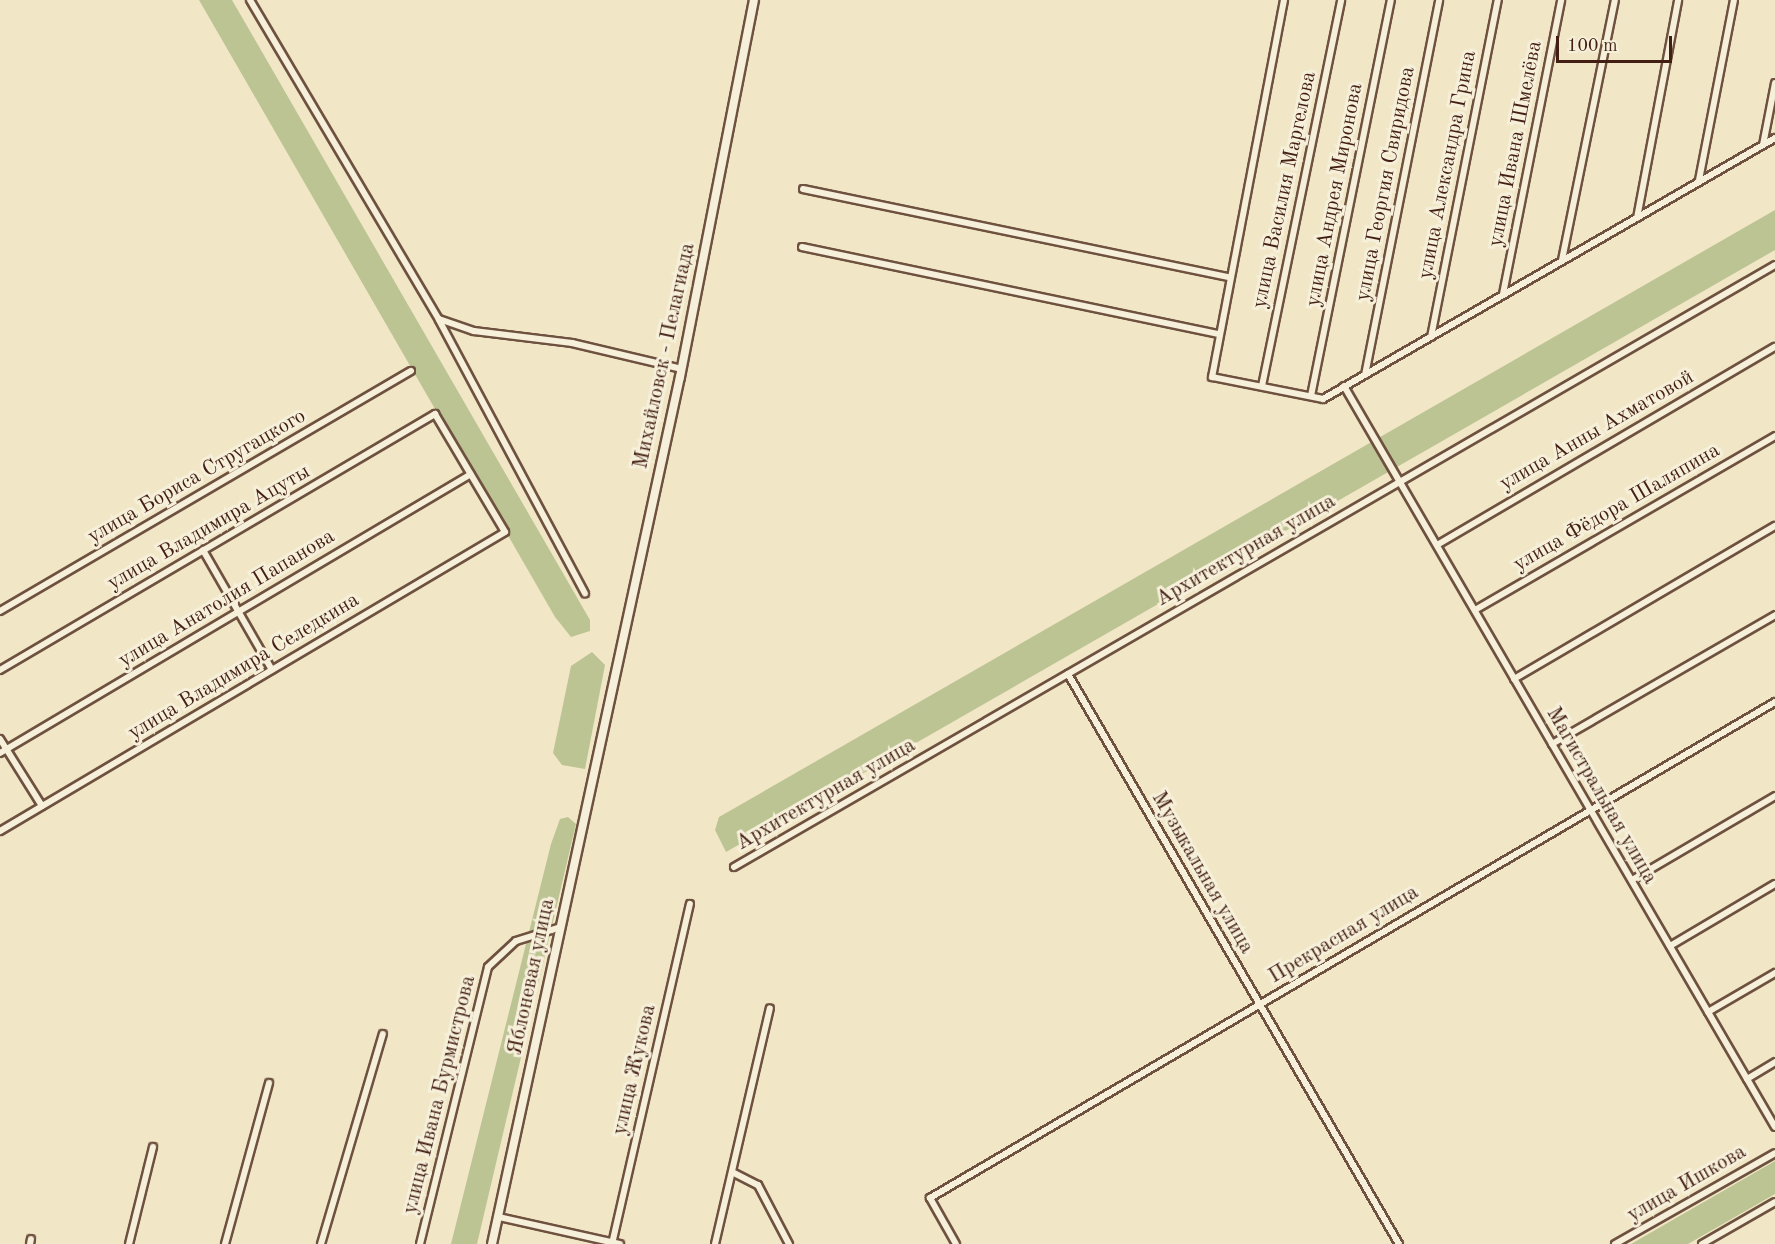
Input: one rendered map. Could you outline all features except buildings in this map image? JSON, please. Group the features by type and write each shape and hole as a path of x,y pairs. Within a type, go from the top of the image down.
{"street":[{"path":"250,0 439,319 585,593"},
{"name":"Михайловск - Пелагиада","path":"606,717 682,369 754,0"},
{"path":"1284,0 1212,377 1323,399 1775,138"},
{"name":"улица Василия Маргелова","path":"1262,386 1341,0"},
{"name":"улица Андрея Миронова","path":"1311,396 1391,0"},
{"name":"улица Георгия Свиридова","path":"1365,375 1439,0"},
{"name":"улица Александра Грина","path":"1431,337 1498,0"},
{"name":"улица Ивана Шмелёва","path":"1503,294 1561,0"},
{"path":"1562,260 1615,0"},
{"path":"1637,218 1678,0"},
{"path":"1700,180 1734,0"},
{"path":"1763,145 1775,83"},
{"path":"803,189 1231,278"},
{"path":"802,247 1220,334"},
{"name":"Архитектурная улица","path":"734,867 1775,265"},
{"path":"439,319 474,331 572,343 682,369"},
{"name":"улица Анны Ахматовой","path":"1437,545 1775,347"},
{"name":"улица Бориса Стругацкого","path":"0,611 411,371"},
{"name":"Магистральная улица","path":"1344,386 1775,1127"},
{"name":"улица Владимира Ацуты","path":"0,670 435,414 471,474"},
{"name":"улица Фёдора Шаляпина","path":"1475,610 1775,436"},
{"name":"улица Владимира Селедкина","path":"0,831 505,532 471,474"},
{"name":"улица Анатолия Папанова","path":"3,751 471,474"},
{"path":"1514,679 1775,526"},
{"path":"203,550 272,670"},
{"path":"1552,744 1775,615"},
{"name":"Музыкальная улица","path":"1068,674 1399,1244"},
{"name":"Прекрасная улица","path":"956,1244 930,1198 1775,702"},
{"name":"Яблоневая улица","path":"492,1244 606,717"},
{"path":"0,739 3,751 42,806"},
{"path":"1632,880 1775,796"},
{"path":"1670,946 1775,884"},
{"name":"улица Жукова","path":"615,1243 690,904"},
{"name":"улица Ивана Бурмистрова","path":"420,1244 488,967 516,941 561,927"},
{"path":"1708,1012 1775,973"},
{"path":"715,1244 734,1173 770,1008"},
{"path":"321,1244 382,1034"},
{"path":"1747,1078 1775,1062"},
{"path":"225,1244 269,1083"},
{"path":"129,1244 153,1147"},
{"name":"улица Ишкова","path":"1615,1244 1775,1153"},
{"path":"734,1173 758,1185 789,1244"},
{"path":"1702,1244 1775,1203"},
{"path":"499,1217 615,1243"}],"green space":[{"path":"199,0 232,0 590,620 590,631 571,637 555,617"},
{"path":"1775,210 1775,250 726,852 715,830 719,817"},
{"path":"592,652 605,665 585,769 562,765 553,753 571,666"},
{"path":"568,817 576,824 477,1244 451,1244 551,844 560,819"},
{"path":"1775,1161 1775,1194 1688,1244 1631,1244"}]}
